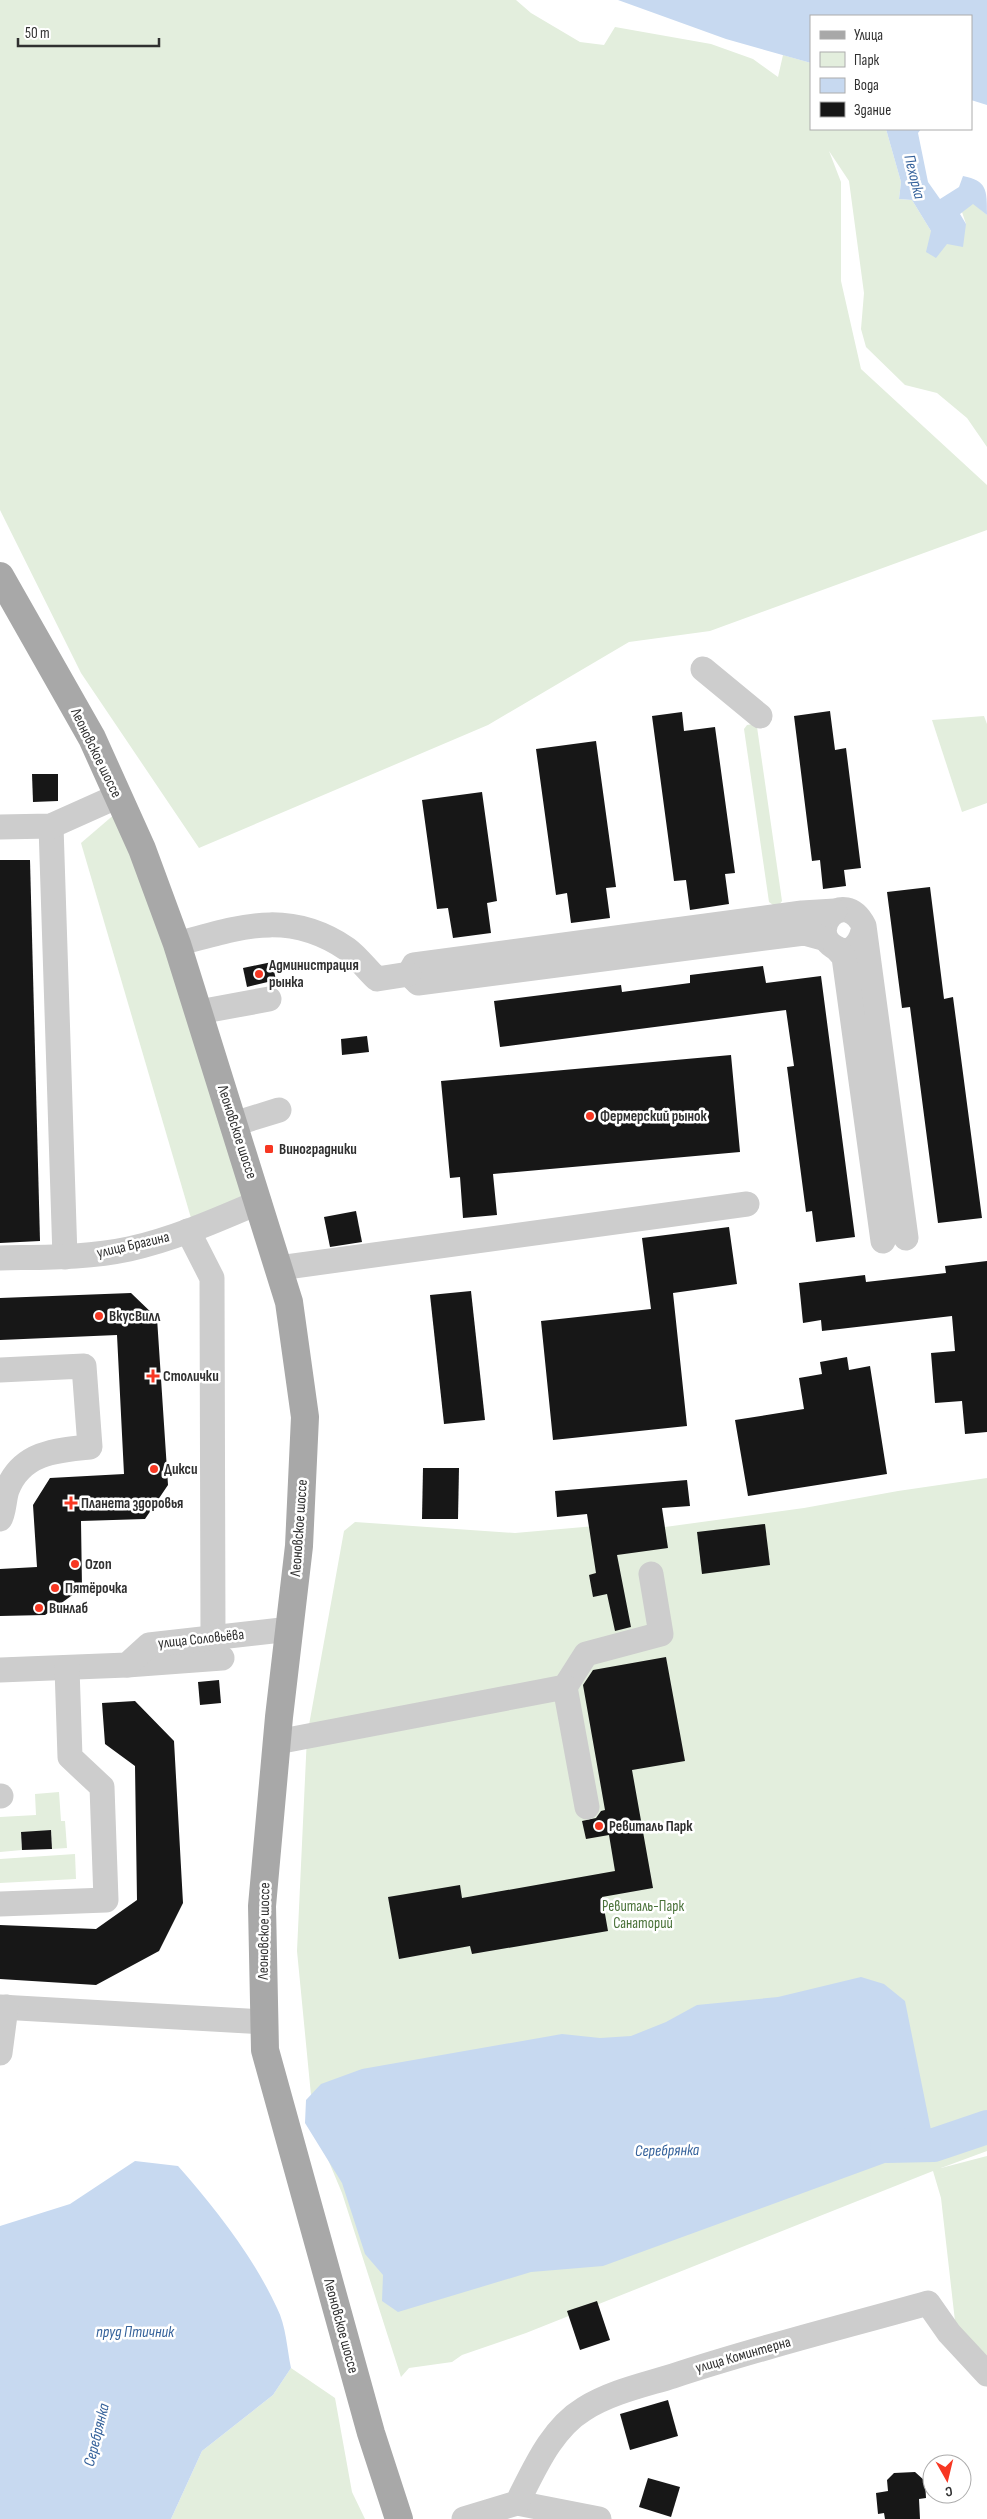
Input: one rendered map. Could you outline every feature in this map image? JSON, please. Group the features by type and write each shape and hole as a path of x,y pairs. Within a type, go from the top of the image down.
{"main road":[{"name":"Леоновское шоссе","path":"0,576 92,738 142,850 177,944 289,1302 305,1416 299,1546 277,1742 262,1906 265,2050 371,2433 399,2519"}],"street":[{"path":"703,669 760,716"},
{"path":"0,827 52,826 118,796"},
{"path":"52,826 64,1257"},
{"path":"409,974 414,965 802,913 847,909 858,915 864,926 894,1239 844,957 831,944 824,928 827,918 835,911"},
{"path":"177,944 243,927 278,924 315,931 348,950 377,979 409,974"},
{"path":"409,974 418,983 804,933 846,950 856,946 863,938 864,926"},
{"path":"199,1012 269,999"},
{"path":"234,1124 279,1110"},
{"name":"улица Брагина","path":"0,1258 64,1257 129,1249 188,1231 259,1202"},
{"path":"279,1268 747,1204"},
{"path":"188,1231 212,1278 217,1648"},
{"path":"0,1370 84,1366 90,1447 50,1452 34,1457 26,1463 9,1487 0,1519"},
{"path":"587,1807 564,1687 586,1654 661,1634 651,1574"},
{"name":"улица Соловьёва","path":"0,1670 128,1665 149,1645 217,1648 290,1629"},
{"path":"0,1904 106,1900 102,1787 70,1758 67,1668"},
{"path":"277,1742 564,1687"},
{"path":"0,2053 3,2007 264,2022"},
{"name":"улица Коминтерна","path":"517,2503 547,2446 564,2426 584,2409 610,2397 691,2370 928,2303 949,2333 987,2374"},
{"path":"464,2519 517,2503 599,2519"}],"green space":[{"path":"0,0 516,0 531,13 580,42 604,45 615,27 711,44 753,59 778,77 783,55 810,63 810,130 886,130 901,182 899,199 912,200 931,231 947,244 966,224 962,212 973,203 987,215 987,447 967,418 937,393 905,385 866,347 861,329 864,293 849,181 829,151 841,182 841,281 861,369 987,485 987,530 710,631 629,642 488,725 199,848 81,673 0,510"},
{"path":"984,716 987,724 987,803 962,812 932,720"},
{"path":"753,724 757,727 782,901 779,905 773,905 769,902 744,729 747,725"},
{"path":"116,813 148,881 242,1172 242,1201 191,1218 81,843"},
{"name":"Ревиталь-Парк Санаторий","path":"987,1478 987,2151 941,2168 987,2156 987,2387 956,2330 941,2198 933,2171 526,2333 462,2355 452,2362 409,2368 401,2377 342,2193 314,2126 297,1951 307,1736 344,1531 355,1522 515,1533 664,1520 665,1527 804,1508 898,1491"},
{"path":"59,1792 61,1821 65,1821 67,1848 52,1849 51,1830 21,1833 22,1850 0,1852 0,1817 36,1815 35,1794"},
{"path":"75,1854 76,1879 0,1883 0,1859"},
{"path":"291,2368 335,2398 352,2492 365,2519 171,2519 202,2451 273,2395"}],"water":[{"path":"618,0 987,0 987,105 972,100 972,15 810,15 810,63 726,39"},
{"name":"Пехорка","path":"886,130 920,130 918,133 928,182 940,199 959,187 963,176 971,178 984,188 987,199 987,215 973,204 960,214 966,224 963,247 947,244 936,258 926,252 931,231 912,200 899,199 901,182"},
{"path":"861,1977 884,1984 905,2001 934,2145 603,2266 531,2272 398,2312 382,2301 383,2275 365,2254 342,2183 305,2123 306,2100 321,2084 362,2069 562,2034 600,2038 631,2036 666,2022 697,2005 778,1997"},
{"name":"пруд Птичник","path":"135,2161 178,2166 232,2233 257,2270 277,2308 284,2329 291,2368 273,2395 202,2451 171,2519 0,2519 0,2226 70,2204"}],"building":[{"path":"830,711 835,750 846,748 861,868 844,870 846,886 823,889 820,860 812,861 794,716"},
{"path":"682,712 684,731 715,727 735,873 725,874 729,904 690,910 686,880 674,881 652,716"},
{"path":"596,741 616,887 606,888 610,918 571,923 567,893 556,895 536,749"},
{"path":"32,774 58,774 58,801 33,802"},
{"path":"482,792 497,901 487,903 491,933 453,938 448,908 437,909 422,800"},
{"path":"0,860 30,860 40,1241 0,1243"},
{"path":"930,887 944,999 953,997 982,1218 938,1223 910,1007 902,1008 887,892"},
{"name":"Администрация рынка","path":"272,962 276,980 247,987 243,968"},
{"path":"763,966 766,983 821,976 855,1237 816,1242 812,1211 806,1212 787,1067 794,1066 786,1010 500,1047 494,1001 621,985 622,992 690,983 690,975"},
{"path":"367,1036 369,1052 342,1055 341,1039"},
{"name":"Фермерский рынок","path":"731,1055 740,1152 493,1174 497,1215 463,1218 460,1177 450,1178 441,1081"},
{"path":"356,1211 362,1242 330,1247 324,1217"},
{"path":"729,1227 737,1284 673,1293 687,1426 553,1440 541,1321 651,1309 642,1238"},
{"path":"987,1261 987,1432 965,1434 962,1401 935,1403 931,1353 955,1351 952,1316 822,1331 821,1320 803,1323 799,1283 865,1275 866,1282 946,1273 945,1266"},
{"path":"471,1291 485,1420 444,1424 430,1295"},
{"path":"131,1293 157,1318 168,1485 145,1519 81,1521 82,1588 45,1615 0,1616 0,1569 37,1567 33,1505 50,1478 124,1474 117,1335 0,1340 0,1298"},
{"path":"847,1357 849,1370 870,1366 887,1474 748,1496 735,1420 804,1409 799,1378 822,1374 820,1362"},
{"path":"423,1468 459,1468 458,1519 422,1519"},
{"path":"687,1480 690,1506 662,1508 668,1548 617,1555 631,1627 615,1631 607,1594 593,1597 589,1575 596,1573 587,1514 557,1517 555,1491"},
{"path":"765,1524 770,1565 702,1574 697,1532"},
{"path":"666,1657 685,1761 632,1770 653,1888 602,1897 608,1931 472,1954 470,1946 399,1959 388,1897 460,1885 462,1898 615,1871 609,1835 586,1839 582,1821 596,1818 601,1811 605,1810 583,1685 593,1670"},
{"path":"219,1680 221,1703 200,1705 198,1682"},
{"path":"135,1701 174,1741 183,1903 159,1951 96,1985 0,1979 0,1925 96,1929 137,1900 135,1766 105,1744 102,1703"},
{"path":"51,1830 52,1849 22,1850 21,1832"},
{"path":"597,2301 610,2340 580,2350 567,2311"},
{"path":"668,2400 678,2436 630,2450 620,2414"},
{"path":"915,2472 922,2478 922,2499 919,2499 920,2519 885,2519 884,2513 878,2514 876,2493 888,2491 887,2480 894,2473"},
{"path":"648,2478 680,2487 671,2517 639,2507"}],"waterway":[{"name":"Серебрянка","path":"887,2146 934,2145 987,2127"}],"place":[{"name":"Администрация рынка","path":"259,974"},
{"name":"Фермерский рынок","path":"590,1116"},
{"name":"Виноградники","path":"269,1149"},
{"name":"ВкусВилл","path":"99,1316"},
{"name":"Столички","path":"153,1376"},
{"name":"Дикси","path":"154,1469"},
{"name":"Планета здоровья","path":"71,1503"},
{"name":"Ozon","path":"75,1564"},
{"name":"Пятёрочка","path":"55,1588"},
{"name":"Винлаб","path":"39,1608"},
{"name":"Ревиталь Парк","path":"599,1826"}]}
